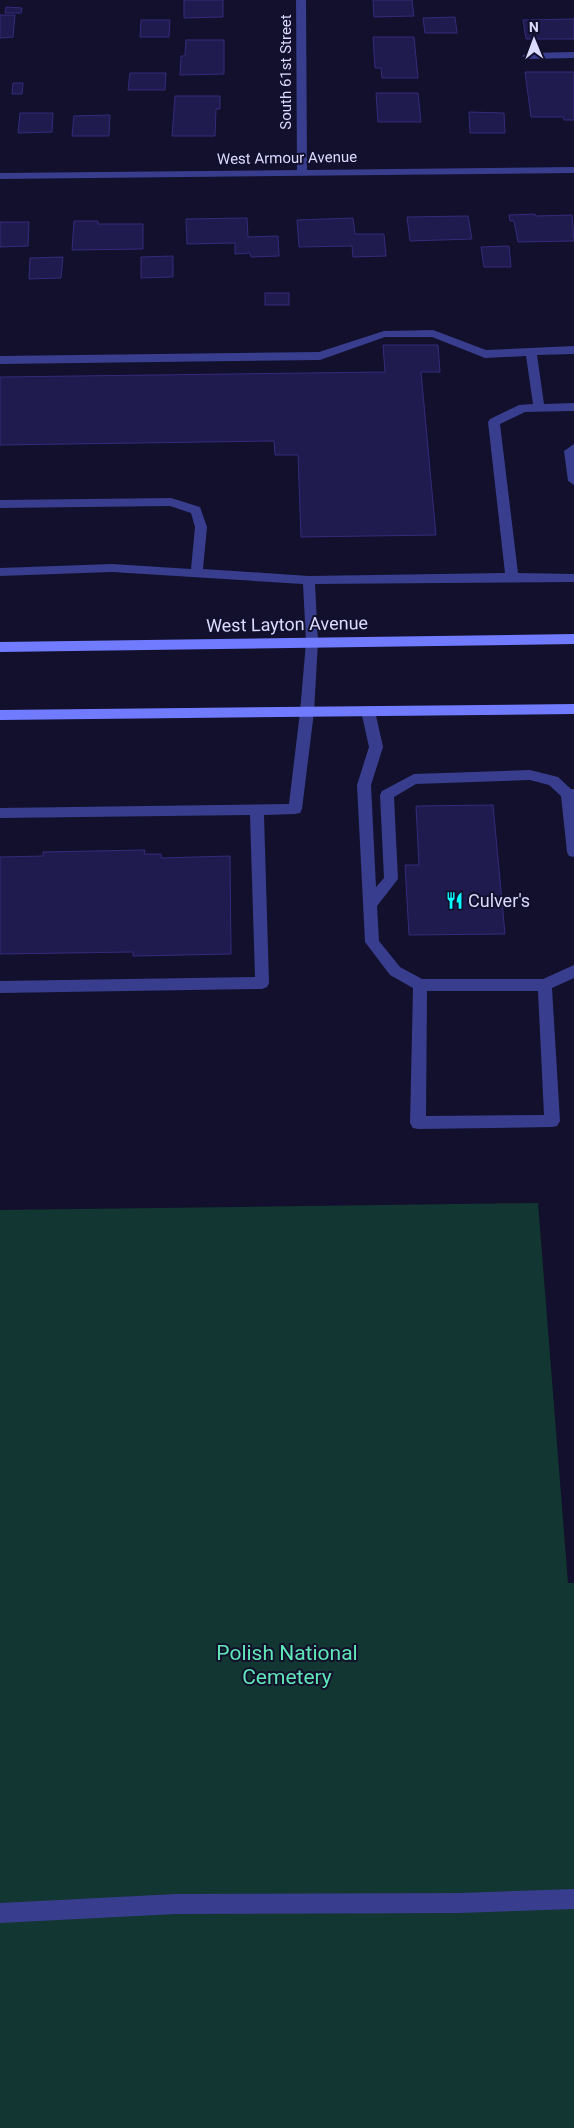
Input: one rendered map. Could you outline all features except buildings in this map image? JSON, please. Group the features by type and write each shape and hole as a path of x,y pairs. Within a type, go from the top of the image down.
{"main road":[{"name":"West Layton Avenue","path":"0,647 574,639"},
{"path":"0,715 574,709"}],"street":[{"name":"South 61st Street","path":"301,0 302,173"},
{"path":"527,56 574,55"},
{"name":"West Armour Avenue","path":"0,176 574,170"},
{"path":"0,360 320,356 384,334 433,333 485,354 574,350"},
{"path":"531,351 539,408"},
{"path":"512,577 494,422 523,408 574,407"},
{"path":"574,448 570,451 574,481"},
{"path":"0,504 171,502 196,510 201,527 197,572"},
{"path":"0,572 112,568 309,580 574,578"},
{"path":"0,813 295,809 312,642 309,580"},
{"path":"368,711 376,747 364,785 372,942 395,970 420,985 545,985 574,970"},
{"path":"370,905 391,879 387,795 414,779 530,775 553,781 571,794 574,852"},
{"path":"0,987 262,983 258,810"},
{"path":"420,985 418,1122 552,1121 545,985"},
{"path":"0,1913 176,1904 459,1903 574,1899"}],"green space":[{"name":"Polish National Cemetery","path":"538,1203 568,1583 574,1583 574,2128 0,2128 0,1210"}],"place":[{"name":"Culver's","path":"454,900"}]}
